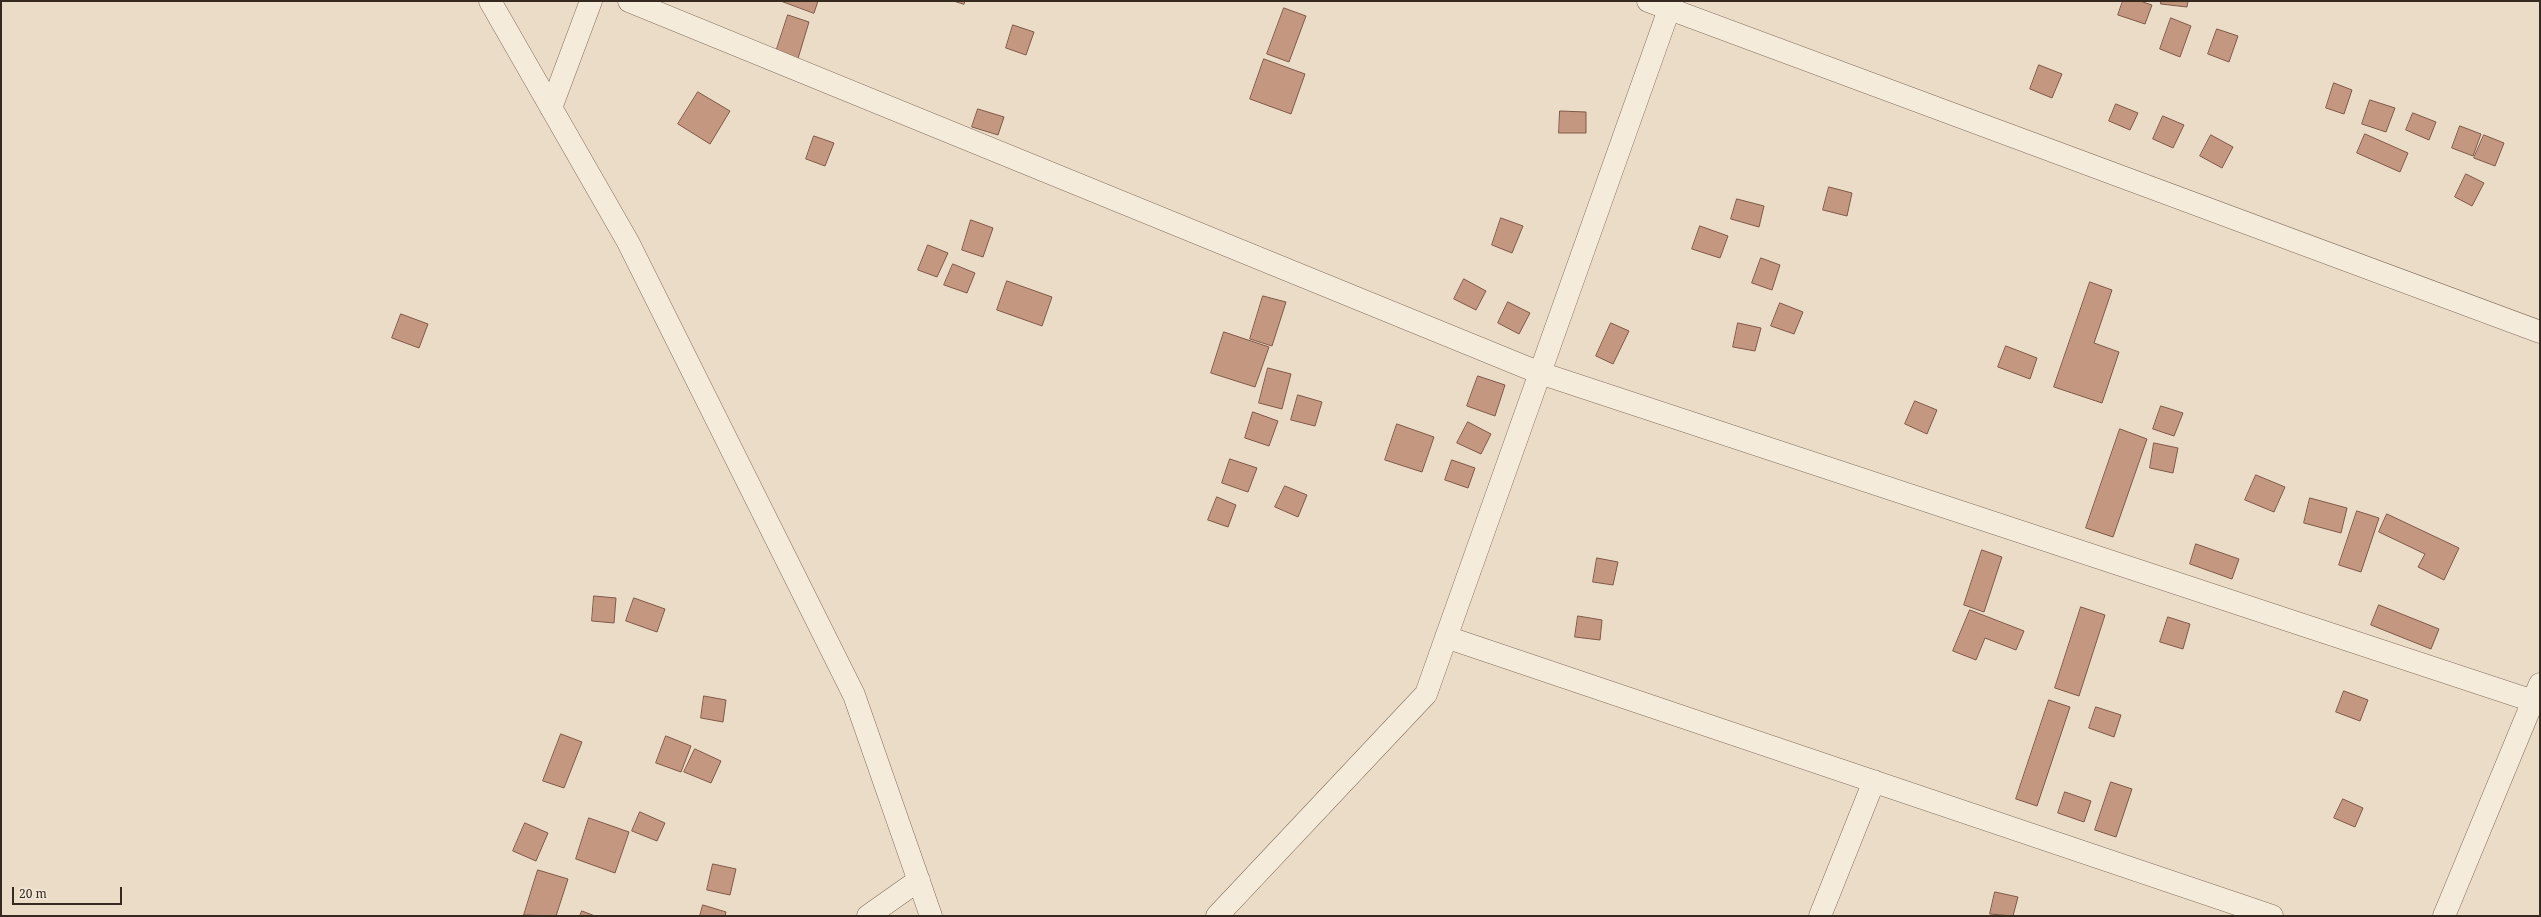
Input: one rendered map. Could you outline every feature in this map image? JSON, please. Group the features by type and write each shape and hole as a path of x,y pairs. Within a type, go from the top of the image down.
{"street":[{"path":"490,1 628,242 854,695 931,916"},
{"path":"551,108 591,1"},
{"path":"629,1 1540,373 2536,692 2444,916"},
{"path":"1648,1 1671,5 2540,332"},
{"path":"1217,916 1426,694 1671,5"},
{"path":"1446,636 2272,916"},
{"path":"1820,916 1874,781"},
{"path":"868,916 919,880"}],"building":[{"path":"781,1 818,1 814,13"},
{"path":"954,1 965,1 964,4"},
{"path":"2123,1 2140,1 2152,5 2145,24 2118,15"},
{"path":"2161,1 2188,1 2187,7 2161,4"},
{"path":"1284,8 1306,16 1289,62 1267,54"},
{"path":"788,15 809,22 796,65 774,58"},
{"path":"2171,18 2191,26 2180,57 2160,49"},
{"path":"1013,25 1034,32 1026,55 1006,48"},
{"path":"2217,29 2238,36 2229,62 2208,54"},
{"path":"1264,59 1305,74 1291,114 1250,99"},
{"path":"2039,65 2062,74 2052,98 2030,89"},
{"path":"2334,83 2352,90 2344,114 2326,108"},
{"path":"698,92 730,111 710,144 678,124"},
{"path":"2370,100 2395,108 2386,132 2362,124"},
{"path":"2116,104 2138,113 2130,130 2109,121"},
{"path":"978,109 1004,117 998,135 972,127"},
{"path":"1560,111 1586,112 1586,133 1559,133"},
{"path":"2413,113 2436,122 2429,140 2406,130"},
{"path":"2163,116 2184,125 2173,148 2153,139"},
{"path":"2460,126 2481,134 2473,156 2452,148"},
{"path":"2365,134 2408,153 2400,172 2357,153"},
{"path":"2211,135 2233,147 2222,168 2200,156"},
{"path":"2484,135 2504,143 2495,166 2474,158"},
{"path":"814,136 834,143 825,166 806,159"},
{"path":"2466,174 2484,183 2472,206 2455,197"},
{"path":"1829,187 1852,193 1847,216 1823,210"},
{"path":"1737,199 1764,206 1759,227 1731,219"},
{"path":"1501,218 1523,226 1512,253 1492,245"},
{"path":"971,220 993,228 983,257 962,250"},
{"path":"1700,226 1728,236 1720,258 1692,249"},
{"path":"928,245 948,253 937,277 918,270"},
{"path":"1761,258 1780,265 1772,290 1752,283"},
{"path":"953,264 975,273 967,293 944,285"},
{"path":"1464,279 1486,291 1476,310 1454,299"},
{"path":"1007,281 1052,297 1042,326 997,310"},
{"path":"2090,282 2112,290 2094,343 2119,352 2102,403 2054,387"},
{"path":"1263,296 1286,302 1272,346 1250,339"},
{"path":"1508,302 1530,313 1519,334 1498,323"},
{"path":"1780,303 1803,312 1794,334 1771,326"},
{"path":"401,314 428,324 419,348 392,338"},
{"path":"1611,323 1629,331 1613,364 1596,356"},
{"path":"1738,323 1761,328 1755,351 1733,347"},
{"path":"1224,332 1269,347 1255,387 1211,373"},
{"path":"2006,346 2037,358 2030,379 1998,367"},
{"path":"1268,368 1291,374 1282,409 1259,403"},
{"path":"1478,376 1505,385 1495,416 1467,406"},
{"path":"1298,395 1322,402 1315,426 1291,420"},
{"path":"1915,401 1937,410 1927,434 1905,424"},
{"path":"2161,406 2183,413 2174,436 2153,429"},
{"path":"1253,412 1278,421 1269,446 1245,438"},
{"path":"1468,422 1491,434 1481,454 1457,443"},
{"path":"1397,424 1434,437 1422,472 1385,460"},
{"path":"2120,429 2147,439 2113,537 2086,528"},
{"path":"2154,443 2178,448 2173,473 2150,468"},
{"path":"1230,459 1257,468 1248,492 1222,483"},
{"path":"1452,460 1475,468 1468,488 1445,480"},
{"path":"2256,475 2285,487 2274,512 2245,500"},
{"path":"1285,486 1307,495 1298,517 1275,507"},
{"path":"1217,497 1236,505 1228,527 1208,520"},
{"path":"2310,498 2347,508 2341,533 2304,523"},
{"path":"2357,511 2379,518 2361,572 2339,565"},
{"path":"2387,514 2459,548 2444,580 2418,567 2425,554 2379,532"},
{"path":"2196,544 2239,559 2232,579 2190,564"},
{"path":"1982,550 2002,557 1984,612 1964,605"},
{"path":"1597,558 1618,562 1613,585 1593,582"},
{"path":"594,596 616,598 614,623 592,621"},
{"path":"634,598 665,609 657,632 626,621"},
{"path":"2379,605 2439,629 2431,649 2371,625"},
{"path":"2081,607 2105,615 2079,696 2055,688"},
{"path":"1970,610 2024,631 2016,650 1985,638 1976,660 1953,651"},
{"path":"1578,616 1602,620 1600,640 1575,637"},
{"path":"2168,617 2190,624 2183,649 2160,642"},
{"path":"2344,691 2368,700 2360,721 2336,712"},
{"path":"704,696 726,700 723,722 701,718"},
{"path":"2049,700 2070,707 2037,806 2016,799"},
{"path":"2096,707 2121,715 2114,737 2089,728"},
{"path":"561,734 582,742 564,788 543,781"},
{"path":"666,736 691,746 681,772 656,763"},
{"path":"695,749 721,761 711,783 684,772"},
{"path":"2111,782 2132,789 2116,837 2095,830"},
{"path":"2065,792 2091,801 2084,822 2058,813"},
{"path":"2343,799 2363,808 2355,827 2334,818"},
{"path":"640,812 665,823 657,841 632,831"},
{"path":"589,818 629,832 615,873 576,859"},
{"path":"525,823 548,833 536,861 513,851"},
{"path":"713,864 736,869 730,895 707,890"},
{"path":"538,870 568,879 556,916 524,915"},
{"path":"1995,892 2018,897 2013,916 1990,914"},
{"path":"703,905 726,912 725,916 700,916"},
{"path":"582,911 595,916 580,916"}]}
